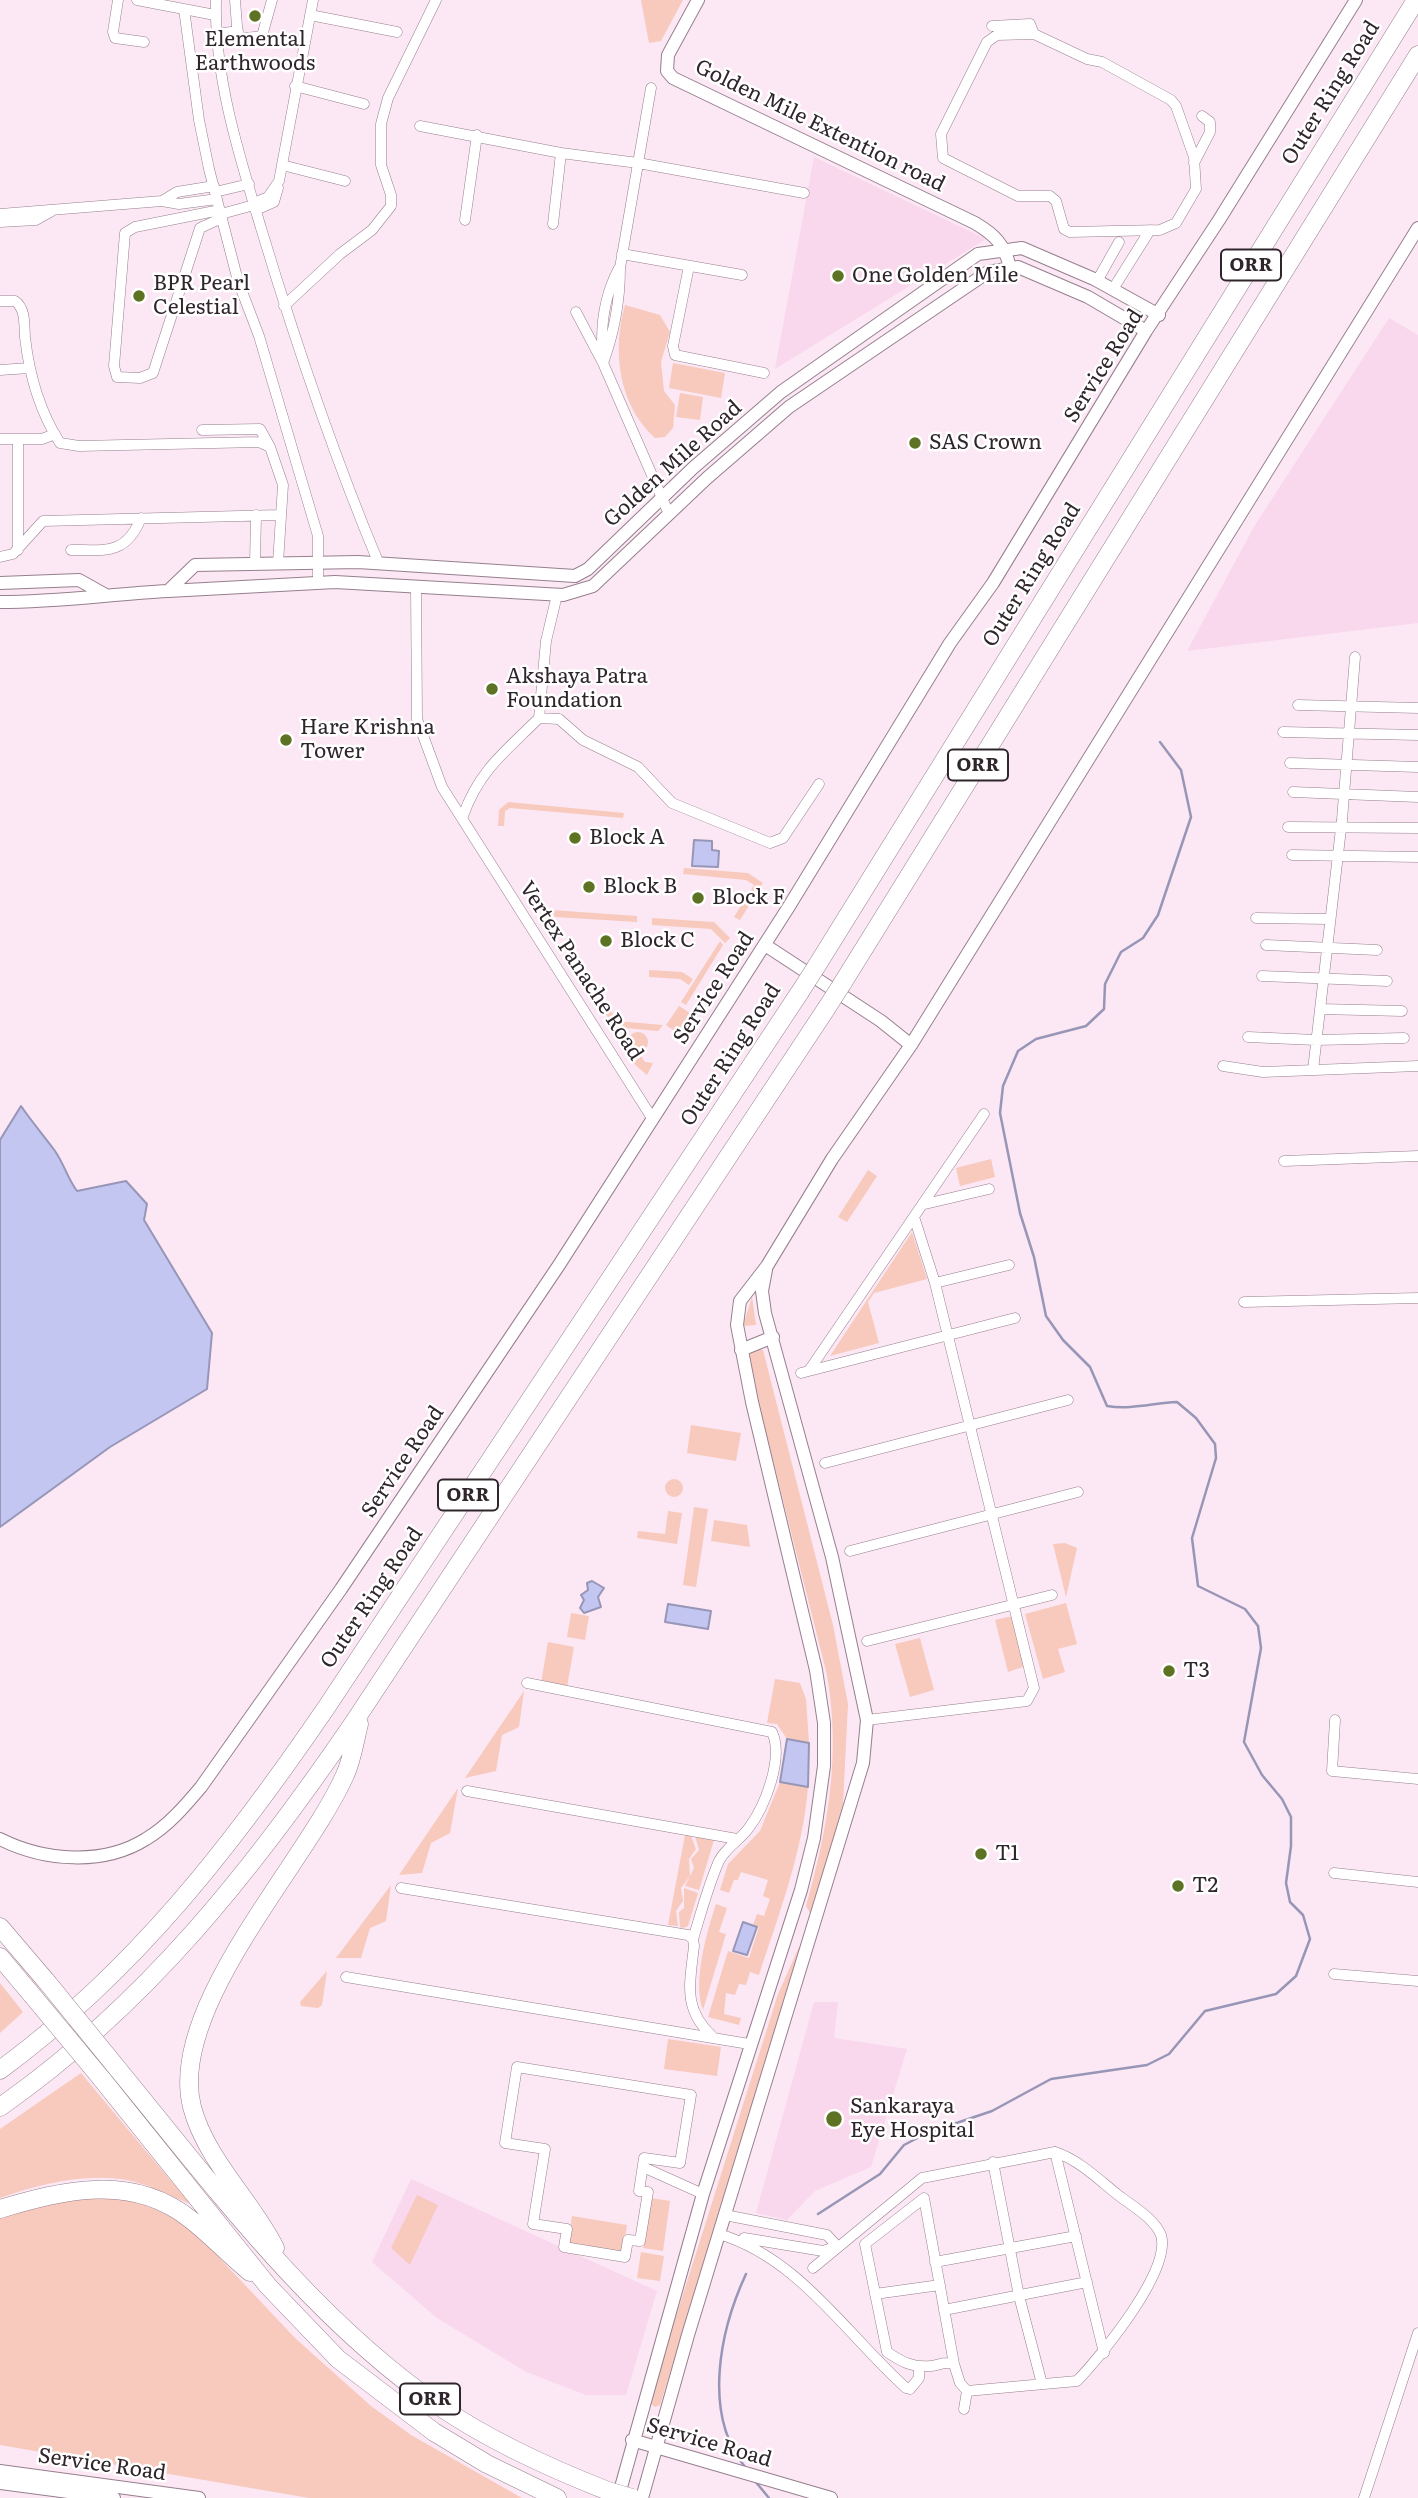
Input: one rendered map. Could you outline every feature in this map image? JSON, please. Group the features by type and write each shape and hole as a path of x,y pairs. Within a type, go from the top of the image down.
{"highway":[{"name":"Outer Ring Road","path":"0,2070 76,2009 164,1923 236,1836 326,1708 681,1175 816,967 1416,0"},
{"name":"ORR","path":"0,2108 97,2032 187,1944 274,1836 362,1709 699,1205 842,984 1418,55"},
{"path":"283,2264 266,2230 205,2141 192,2105 189,2066 199,2025 236,1955 346,1774 362,1709"},
{"path":"0,1927 257,2238 283,2264"},
{"path":"0,1956 268,2286"},
{"path":"0,2209 46,2195 92,2187 144,2193 188,2217 268,2286"},
{"name":"ORR","path":"283,2264 354,2339 443,2409 500,2441 613,2494 632,2498"},
{"name":"ORR","path":"268,2286 323,2345 385,2398 460,2449 557,2498"}],"main road":[{"name":"Golden Mile Extention road","path":"698,0 668,55 667,71 673,78 975,223 990,232 1005,248"},
{"name":"Service Road","path":"0,1839 47,1857 81,1857 115,1852 145,1840 177,1815 201,1787 341,1589 559,1265 765,945 950,643 993,583 1146,331 1159,315 1356,0"},
{"path":"632,2440 703,2194 749,2044 789,1927 814,1838 824,1766 824,1723 813,1658 741,1350 737,1325 740,1301 767,1266 832,1159 911,1045 1418,228"},
{"path":"1005,248 1010,267 1018,267 1088,297 1146,331"},
{"name":"Golden Mile Road","path":"168,591 195,565 319,562 575,576 588,569 662,498 781,392 978,254 1005,248 1021,248 1097,281 1159,315"},
{"name":"Golden Mile Road","path":"0,602 76,600 104,594 318,582 557,595 578,593 593,586 789,407 988,272 1010,267"},
{"name":"Golden Mile Road","path":"0,583 79,580 104,594"},
{"path":"765,945 881,1021 911,1045"},
{"path":"642,2498 863,1763 867,1720 832,1557 762,1291 767,1266"},
{"path":"741,1350 773,1338"},
{"path":"789,1927 811,1934"},
{"name":"Service Road","path":"613,2494 632,2440 831,2498"},
{"name":"Service Road","path":"0,2471 199,2498"},
{"name":"Service Road","path":"0,2483 114,2498"}],"street":[{"path":"118,0 113,32 115,38 144,42"},
{"path":"137,0 215,15"},
{"path":"216,0 217,38 230,113 248,184 284,306 338,462 379,564"},
{"path":"235,0 238,35"},
{"path":"217,38 262,36 272,0"},
{"path":"0,214 162,201 177,192 218,203 255,206 268,197 279,181 313,0"},
{"path":"284,306 340,254 372,230 391,206 391,195 380,155 381,124 388,98 436,0"},
{"path":"184,9 199,120 218,203 238,281 259,336 318,536 318,582"},
{"path":"310,15 397,32"},
{"path":"992,26 1030,24 1034,34"},
{"path":"1034,34 1087,59 1102,62 1171,100 1186,129 1196,184 1192,199 1172,227 1070,232 1064,229 1056,201 1050,196 1018,196 943,158 941,134 987,42 997,35 1034,34"},
{"path":"295,86 364,104"},
{"path":"603,363 612,334 622,254 651,88"},
{"path":"1194,163 1211,129 1210,122 1202,116"},
{"path":"420,126 561,153 638,163 804,192"},
{"path":"465,220 478,135"},
{"path":"553,224 561,153"},
{"path":"282,165 345,181"},
{"path":"218,203 201,226 153,373 140,378 117,377 113,371 125,233 135,227 198,214 248,184"},
{"path":"0,225 36,220 56,209"},
{"path":"198,214 201,226"},
{"path":"0,225 35,227"},
{"path":"1113,289 1150,230"},
{"path":"1097,281 1119,242"},
{"path":"622,254 742,275"},
{"path":"689,266 673,346 675,355 764,373"},
{"path":"0,301 15,301 23,309 29,368 60,443 79,446 259,442 270,447"},
{"path":"576,312 603,363 669,514"},
{"path":"0,370 29,368"},
{"path":"202,430 260,429 270,447 283,485 278,563"},
{"path":"0,439 42,439 55,435"},
{"path":"18,439 18,550"},
{"path":"0,557 10,557 43,521 280,514"},
{"path":"255,563 256,515"},
{"path":"71,550 121,546 134,535 141,518"},
{"name":"Vertex Panache Road","path":"416,586 417,719 442,787 463,816 477,845 652,1118"},
{"path":"463,816 468,802 504,749 539,718 546,641 557,595"},
{"path":"1313,1070 1341,829 1355,657"},
{"path":"1298,705 1418,708"},
{"path":"539,718 559,719 583,740 638,766 672,803 771,843 783,838 819,784"},
{"path":"1283,732 1418,735"},
{"path":"1290,763 1418,767"},
{"path":"1293,792 1418,797"},
{"path":"1288,827 1418,828"},
{"path":"1292,855 1418,857"},
{"path":"1256,918 1330,919"},
{"path":"1266,944 1377,950"},
{"path":"1262,976 1387,981"},
{"path":"1320,1009 1402,1011"},
{"path":"1248,1037 1317,1040 1404,1038"},
{"path":"1223,1066 1263,1072 1418,1066"},
{"path":"984,1114 915,1220 805,1371 1015,1318"},
{"path":"1284,1161 1418,1156"},
{"path":"925,1204 989,1189"},
{"path":"867,1720 1027,1700 1034,1688 935,1283 915,1220"},
{"path":"935,1283 1009,1265"},
{"path":"1244,1302 1418,1298"},
{"path":"825,1464 1068,1400"},
{"path":"850,1551 992,1517 1078,1492"},
{"path":"867,1641 1052,1595"},
{"path":"527,1683 772,1732 776,1744 768,1785 748,1831 737,1839 720,1859 694,1939 690,2003 699,2025 713,2037"},
{"path":"1335,1720 1332,1771 1418,1779"},
{"path":"467,1791 737,1839"},
{"path":"1334,1873 1418,1882"},
{"path":"401,1888 680,1932 694,1939"},
{"path":"1334,1974 1418,1981"},
{"path":"346,1977 749,2044"},
{"path":"517,2067 691,2095 680,2163 644,2158 643,2168 639,2191 648,2192 640,2241 628,2240 625,2257 564,2247 567,2229 533,2224 545,2149 505,2143 517,2067"},
{"path":"1055,2152 1104,2353"},
{"path":"813,2268 922,2178 1055,2152 1069,2157 1160,2232 1160,2264 1104,2353 1077,2381 967,2391"},
{"path":"993,2162 1019,2296 1042,2384"},
{"path":"643,2168 703,2194"},
{"path":"922,2178 954,2364 960,2383 967,2391"},
{"path":"924,2198 865,2244 887,2352 908,2365 919,2367 947,2362 954,2364"},
{"path":"725,2215 827,2235 838,2246"},
{"path":"720,2232 749,2240 823,2252 838,2246"},
{"path":"720,2232 762,2252 788,2270 874,2359 908,2389 919,2378 919,2367"},
{"path":"815,2250 818,2234"},
{"path":"936,2262 1076,2236"},
{"path":"944,2310 1087,2282"},
{"path":"875,2294 940,2285"},
{"path":"1364,2498 1418,2333"},
{"path":"964,2409 967,2391"}],"shaded area":[{"path":"641,0 683,0 661,41 649,43"},
{"path":"814,157 986,239 775,369"},
{"path":"625,305 660,315 670,332 661,362 664,391 675,405 673,428 665,437 655,438 643,425 626,393 619,358"},
{"path":"1389,318 1418,335 1418,623 1187,651 1255,525"},
{"path":"673,363 725,373 721,398 669,388"},
{"path":"680,393 703,397 700,420 676,417"},
{"path":"508,802 624,813 623,818 510,808 505,811 504,826 498,826 499,810"},
{"path":"684,868 748,873 763,883 740,920 734,917 754,885 746,880 683,874"},
{"path":"551,910 637,916 637,922 555,917"},
{"path":"652,918 714,922 730,938 725,943 711,929 652,925"},
{"path":"720,941 723,945 686,1005 681,1002"},
{"path":"649,970 682,972 693,979 689,985 680,979 649,977"},
{"path":"584,978 592,979 617,1021 663,1025 658,1031 614,1027"},
{"path":"679,1006 690,1013 677,1033 666,1025"},
{"path":"638,1032 645,1035 648,1042 645,1049 638,1052 631,1049 628,1042 631,1035"},
{"path":"641,1056 645,1062 653,1063 647,1075 633,1063"},
{"path":"991,1159 995,1177 960,1186 956,1168"},
{"path":"868,1170 877,1176 847,1222 838,1217"},
{"path":"912,1232 927,1279 874,1293 868,1302 879,1343 830,1356"},
{"path":"752,1297 756,1325 743,1326"},
{"path":"756,1348 763,1350 833,1625 848,1704 843,1804 813,1918 806,1906 821,1848 830,1792 833,1734 831,1705 827,1675 747,1357"},
{"path":"691,1425 741,1433 736,1461 687,1453"},
{"path":"674,1479 680,1482 683,1488 680,1494 674,1497 668,1494 665,1488 668,1482"},
{"path":"694,1507 708,1509 696,1587 683,1585"},
{"path":"668,1511 682,1513 677,1544 637,1538 638,1531 665,1534"},
{"path":"714,1520 747,1525 750,1547 711,1541"},
{"path":"1065,1543 1077,1548 1066,1597 1053,1544"},
{"path":"1066,1603 1077,1644 1058,1649 1065,1672 1043,1679 1025,1614"},
{"path":"571,1613 589,1616 585,1640 567,1637"},
{"path":"1013,1616 1026,1666 1008,1672 995,1620"},
{"path":"920,1638 934,1690 910,1697 895,1644"},
{"path":"548,1642 574,1647 567,1687 541,1683"},
{"path":"775,1679 800,1683 806,1699 809,1743 787,1739 777,1724 767,1723"},
{"path":"524,1691 519,1727 502,1735 496,1771 465,1778"},
{"path":"780,1782 808,1787 801,1835 759,1975 750,1972 746,1985 739,1984 735,1995 726,1993 724,2014 741,2018 739,2025 708,2017 728,1951 749,1958 759,1927 753,1925 757,1914 764,1916 770,1899 763,1896 768,1880 741,1872 738,1880 734,1880 729,1893 720,1890 728,1864 760,1831"},
{"path":"458,1788 450,1833 431,1843 422,1873 399,1875"},
{"path":"685,1835 691,1836 696,1849 689,1859 690,1876 681,1888 683,1901 676,1911 678,1926 668,1925"},
{"path":"695,1836 714,1840 699,1890 685,1886 694,1868 691,1859 699,1850"},
{"path":"391,1885 386,1921 370,1928 361,1958 336,1958"},
{"path":"684,1888 698,1893 688,1926 683,1928 680,1927 679,1912 684,1908"},
{"path":"716,1904 727,1908 719,1932 726,1934 703,2010 700,1999 700,1972"},
{"path":"799,1947 803,1948 660,2405 655,2407 649,2402 778,1994"},
{"path":"327,1971 322,2005 318,2008 301,2006 300,2002"},
{"path":"0,1983 23,2012 0,2033"},
{"name":"Sankaraya Eye Hospital","path":"814,2002 838,2002 834,2038 907,2049 871,2167 815,2191 787,2220 756,2213"},
{"path":"668,2039 721,2047 717,2076 664,2069"},
{"path":"81,2073 193,2205 144,2184 111,2178 62,2181 0,2198 0,2129"},
{"path":"411,2179 657,2291 626,2395 586,2395 526,2372 437,2318 372,2262"},
{"path":"417,2195 438,2205 410,2265 391,2248"},
{"path":"94,2196 127,2199 160,2211 193,2230 296,2339 371,2406 411,2435 522,2498 309,2498 0,2445 0,2216 54,2201"},
{"path":"650,2198 670,2201 663,2251 643,2248"},
{"path":"572,2216 627,2225 623,2253 568,2244"},
{"path":"641,2252 664,2256 660,2281 637,2278"}],"water":[{"path":"694,840 712,841 712,850 719,851 718,867 692,866"},
{"path":"21,1106 55,1151 77,1191 126,1181 147,1204 144,1220 212,1333 207,1389 110,1447 0,1527 0,1140"},
{"path":"592,1581 604,1588 598,1597 601,1607 584,1613 580,1608 584,1600 581,1595 588,1590 587,1583"},
{"path":"668,1604 711,1611 708,1629 665,1622"},
{"path":"787,1739 809,1743 808,1787 780,1782"},
{"path":"743,1922 757,1927 747,1955 733,1951"}],"waterway":[{"path":"818,2214 880,2174 904,2145 927,2133 992,2111 1051,2079 1147,2065 1169,2054 1205,2011 1276,1994 1296,1976 1310,1939 1303,1915 1290,1902 1286,1883 1291,1846 1291,1817 1282,1799 1262,1775 1244,1742 1261,1648 1258,1626 1245,1609 1198,1586 1192,1538 1216,1458 1215,1444 1196,1418 1177,1402 1134,1407 1107,1406 1090,1367 1063,1340 1046,1316 1034,1257 1020,1213 1000,1113 1003,1086 1018,1051 1036,1039 1086,1026 1104,1009 1105,984 1121,952 1143,938 1158,915 1191,817 1181,770 1160,742"},
{"path":"745,2467 732,2446 723,2422 720,2372 729,2320 746,2274"},
{"path":"755,2481 769,2498"}],"place":[{"name":"Elemental Earthwoods","path":"255,16"},
{"name":"One Golden Mile","path":"838,276"},
{"name":"BPR Pearl Celestial","path":"139,296"},
{"name":"SAS Crown","path":"915,443"},
{"name":"Akshaya Patra Foundation","path":"492,689"},
{"name":"Hare Krishna Tower","path":"286,740"},
{"name":"Block A","path":"575,838"},
{"name":"Block B","path":"589,887"},
{"name":"Block F","path":"698,898"},
{"name":"Block C","path":"606,941"},
{"name":"T3","path":"1169,1671"},
{"name":"T1","path":"981,1854"},
{"name":"T2","path":"1178,1886"},
{"name":"Sankaraya Eye Hospital","path":"834,2119"}]}
